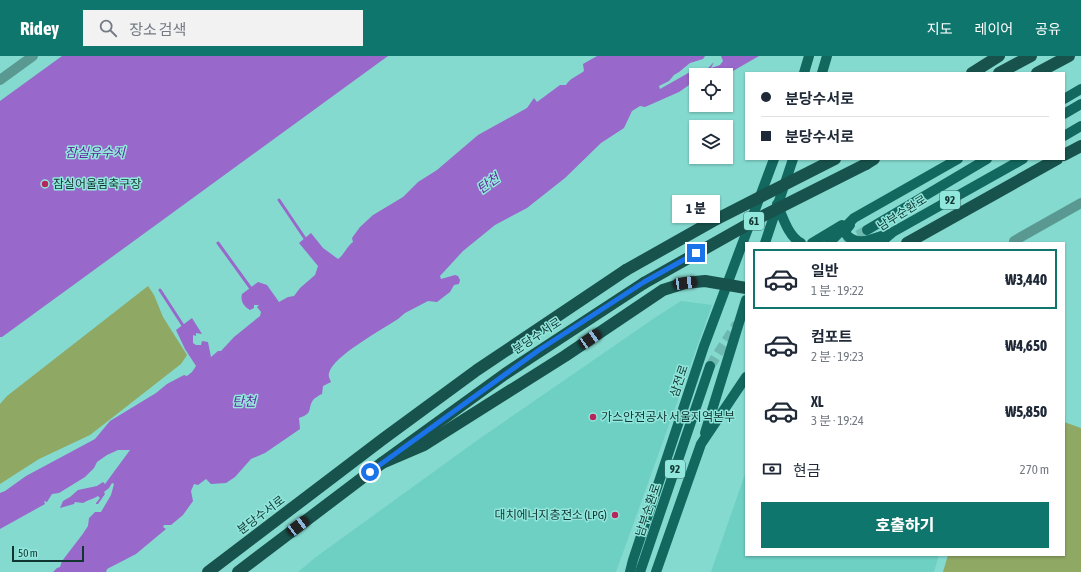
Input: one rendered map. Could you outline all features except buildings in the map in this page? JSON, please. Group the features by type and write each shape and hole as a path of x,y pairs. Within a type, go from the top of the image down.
{"highway":[{"path":"974,72 999,56"},
{"path":"1001,72 1031,56"},
{"path":"1039,72 1069,56"},
{"path":"1065,154 1081,146"},
{"name":"분당수서로","path":"208,572 477,370 626,270 713,221 833,160"},
{"name":"분당수서로","path":"238,572 382,462 505,374 644,282 761,217 872,160"},
{"path":"909,242 1055,160"},
{"path":"382,462 424,444 565,356 663,290 685,283 706,280 745,288"}],"main road":[{"path":"804,72 809,56"},
{"path":"822,72 827,56"},
{"path":"1065,98 1081,89"},
{"path":"1065,113 1081,104"},
{"path":"1065,135 1081,126"},
{"name":"삼전로","path":"630,572 704,346 774,160"},
{"path":"764,242 792,160"},
{"path":"814,242 956,160"},
{"name":"남부순환로","path":"866,230 985,160"},
{"name":"남부순환로","path":"881,242 893,232 1021,160"},
{"path":"778,203 791,233 800,242"},
{"path":"854,218 846,230 846,234 852,241 865,241 893,232"},
{"path":"830,242 854,218"},
{"path":"878,242 893,232"},
{"path":"736,263 745,266"},
{"path":"730,278 745,283"},
{"path":"701,444 745,303"},
{"name":"남부순환로","path":"640,572 710,366"},
{"name":"92","path":"656,572 701,444 745,378"}],"street":[{"path":"0,80 33,56"},
{"path":"1014,242 1081,203"}],"shaded area":[{"path":"148,286 154,295 163,317 187,355 181,364 90,435 39,459 0,484 0,404 7,396"},
{"path":"681,301 712,305 616,572 298,572 316,557 479,439"},
{"path":"1065,422 1081,428 1081,572 943,572 948,556 1065,556"},
{"path":"745,474 745,556 939,556 934,572 711,572"}],"water":[{"name":"잠실유수지","path":"62,56 388,56 0,337 0,101"},
{"name":"탄천","path":"597,56 705,56 703,59 690,63 674,75 669,81 659,86 660,89 689,73 689,85 679,92 645,107 640,106 632,111 624,128 601,143 565,178 527,208 495,225 463,251 440,276 441,279 455,275 458,276 460,280 459,284 454,285 450,292 437,302 428,301 405,313 398,319 359,343 339,359 332,366 329,373 331,382 323,386 322,394 313,400 307,414 299,418 300,429 265,453 251,459 235,477 226,483 211,484 206,479 198,485 194,484 191,491 193,501 183,515 171,525 164,525 163,527 166,529 136,554 107,569 106,572 53,572 60,567 62,561 88,526 89,518 95,512 101,512 111,495 114,484 112,483 104,492 105,494 98,504 96,503 100,498 98,496 83,503 75,502 74,504 60,508 63,501 78,490 97,486 103,482 105,484 130,450 118,450 107,455 97,462 94,468 85,477 59,493 52,494 47,502 44,501 45,504 0,529 0,493 26,476 95,439 110,421 156,393 167,384 184,375 187,376 192,372 196,366 185,349 176,330 192,318 202,334 196,333 196,336 193,335 193,343 196,345 201,345 202,341 208,342 211,357 218,351 221,351 234,337 260,316 261,312 257,307 259,305 254,305 254,308 250,310 248,309 242,301 242,294 258,282 267,285 279,302 288,297 294,296 300,288 315,275 318,266 299,243 311,233 323,248 338,259 353,242 352,238 360,227 373,215 403,197 418,182 437,170 478,135 527,108 534,98 537,102 560,85 566,85 584,71 583,64"},
{"name":"탄천","path":"721,56 759,56 733,71 733,68 711,68 720,65 723,61"}],"waterway":[{"path":"279,200 306,240"},
{"path":"218,243 252,290"},
{"path":"160,290 184,327"}],"tunnel":[{"path":"847,242 867,230"},
{"path":"710,366 737,324"}],"place":[{"name":"잠실어울림축구장","path":"45,184"},
{"name":"가스안전공사 서울지역본부","path":"593,417"},
{"name":"대치에너지충전소 (LPG)","path":"615,515"}],"route":[{"path":"370,472 539,350 644,282 696,253"}]}
